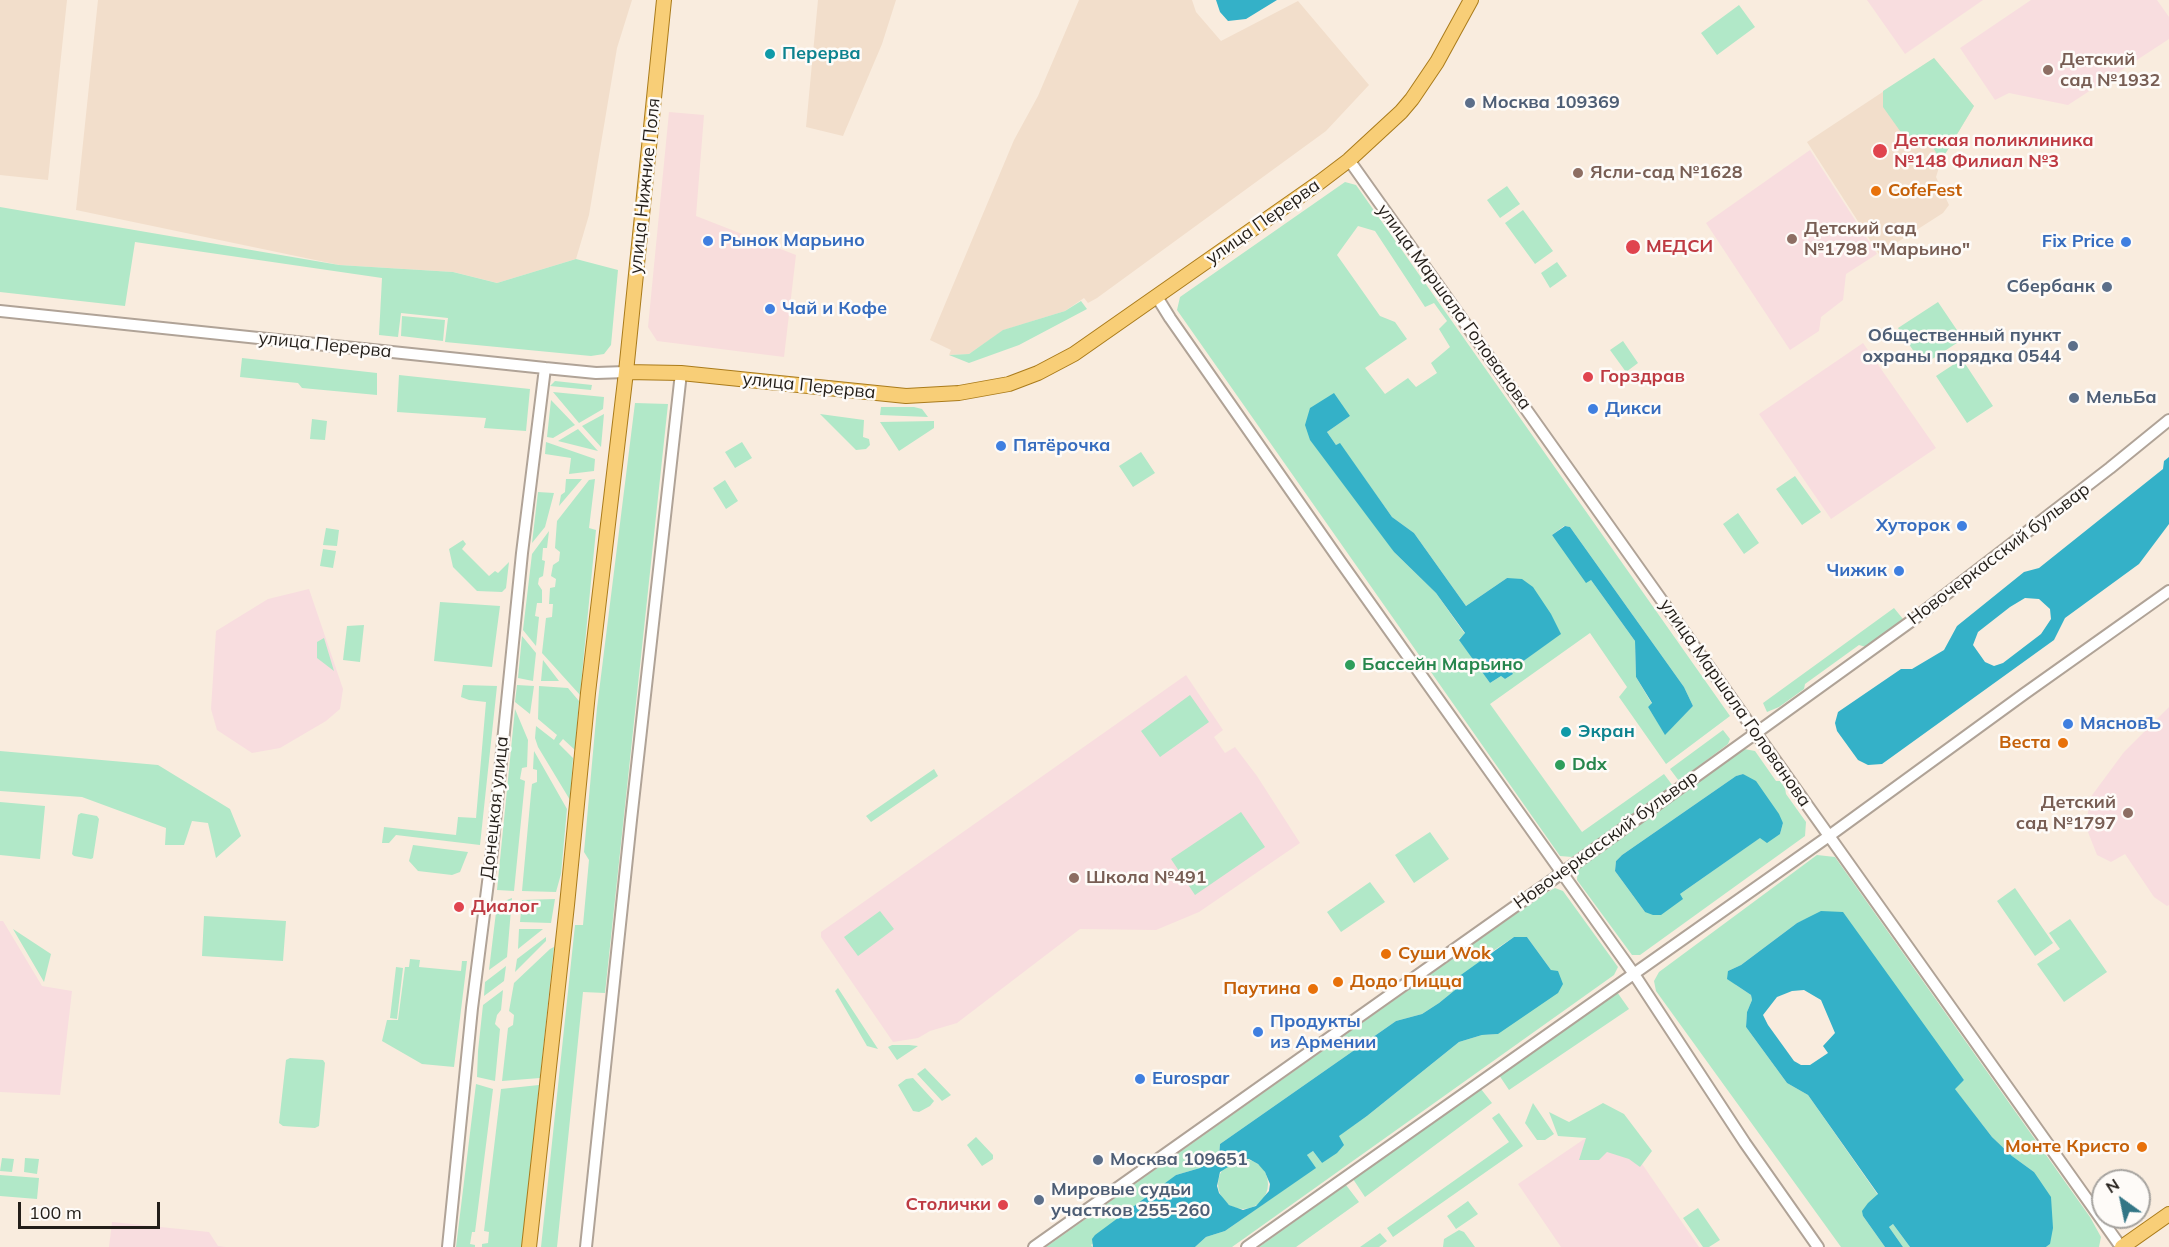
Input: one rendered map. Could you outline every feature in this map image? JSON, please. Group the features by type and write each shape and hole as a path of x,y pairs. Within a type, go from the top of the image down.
{"main road":[{"name":"улица Нижние Поля","path":"626,372 664,0"},
{"name":"улица Перерва","path":"626,372 681,373 875,394 925,395 959,393 1009,384 1038,373 1074,354 1349,160 1412,99 1437,62 1471,0"},
{"path":"529,1247 564,936 587,700 626,372"},
{"path":"2121,1247 2169,1214"}],"street":[{"name":"улица Маршала Голованова","path":"1349,160 2121,1247"},
{"path":"1157,297 1634,974 1745,1143 1818,1247"},
{"name":"улица Перерва","path":"0,310 545,368 596,373 626,372"},
{"name":"Донецкая улица","path":"448,1247 472,1008 492,851 522,548 545,368"},
{"path":"586,1247 681,373"},
{"name":"Новочеркасский бульвар","path":"1034,1247 1561,873 1959,585 2169,420"},
{"path":"1247,1247 1829,836 2041,681 2169,591"}],"shaded area":[{"path":"0,0 67,0 48,180 0,175"},
{"path":"98,0 632,0 617,48 589,215 576,259 497,283 453,272 339,265 76,210"},
{"path":"818,0 896,0 882,44 843,136 806,127"},
{"path":"1079,0 1192,0 1196,12 1221,41 1298,1 1369,85 1326,131 1097,298 1088,303 1084,298 1065,311 1004,330 969,354 949,355 951,350 930,340 1014,140 1038,96"},
{"path":"1867,0 1983,0 1905,54"},
{"name":"Детский сад №1932","path":"2031,0 2157,0 2169,17 2169,39 2068,105 2009,93 1995,100 1960,48"},
{"name":"Детская поликлиника №148 Филиал №3","path":"1934,58 1974,106 1941,161 1936,177 1949,205 1943,213 1879,254 1807,142"},
{"name":"Рынок Марьино","path":"669,112 704,115 696,216 796,255 784,357 657,341 648,327"},
{"name":"Детский сад №1798 \"Марьино\"","path":"1810,150 1877,254 1846,274 1843,300 1821,317 1819,331 1790,350 1706,223"},
{"path":"1863,343 1936,448 1831,519 1759,414"},
{"path":"309,589 343,689 340,709 326,721 280,748 252,753 217,730 211,709 216,631 268,599"},
{"name":"Школа №491","path":"1186,675 1223,730 1214,737 1225,753 1235,747 1257,776 1300,843 1199,912 1156,930 1080,929 957,1023 930,1031 918,1038 893,1042 821,937 821,932"},
{"name":"Детский сад №1797","path":"2169,707 2169,905 2167,906 2154,897 2125,854 2111,862 2097,855 2086,827 2090,798 2124,752"},
{"path":"0,921 3,921 42,986 72,991 60,1095 0,1092"},
{"path":"1599,1129 1625,1139 1699,1247 1561,1247 1518,1184"},
{"path":"112,1222 209,1232 218,1246 226,1247 109,1247"}],"green space":[{"path":"1739,5 1755,27 1717,55 1701,33"},
{"path":"1934,58 1974,106 1941,161 1931,144 1905,138 1883,107 1883,91"},
{"path":"1345,182 1356,185 1730,716 1666,764 1619,697 1627,687 1590,633 1490,704 1582,832 1664,774 1673,786 1572,857 1560,856 1177,310 1180,297","holes":["1358,226 1375,231 1425,307 1434,303 1447,321 1439,329 1450,347 1431,363 1437,373 1416,387 1408,378 1385,394 1365,368 1407,339 1395,322 1380,316 1337,255","1310,409 1350,416 1327,432 1336,445 1340,444 1392,517 1414,533 1466,606 1507,578 1560,634 1511,670 1513,674 1505,679 1501,676 1490,683 1459,639 1465,634 1436,593 1394,552","1564,526 1570,527 1684,687 1693,706 1665,734 1648,707 1652,704 1636,677 1635,641 1591,580 1552,535"]},
{"path":"1507,186 1520,204 1500,218 1487,200"},
{"path":"0,207 339,265 453,272 497,283 576,259 618,270 611,345 604,354 591,356 445,342 448,318 401,313 398,337 379,335 382,278 135,242 125,306 0,292"},
{"path":"1523,210 1553,251 1535,264 1505,223"},
{"path":"1557,262 1567,276 1550,288 1541,273"},
{"path":"1081,301 1087,309 1019,345 969,363 949,355 969,354 1003,330 1065,311"},
{"path":"1938,302 1963,339 1923,365 1898,328"},
{"path":"402,316 445,320 443,341 401,336"},
{"path":"1623,341 1638,363 1626,372 1610,350"},
{"path":"242,358 377,373 377,395 302,388 298,383 240,377"},
{"path":"1962,359 1993,406 1967,423 1936,376"},
{"path":"399,375 530,389 526,431 484,428 486,418 397,412"},
{"path":"555,381 592,385 591,390 550,386"},
{"path":"553,392 604,397 603,409 579,423"},
{"path":"551,400 575,425 553,438 547,437"},
{"path":"635,403 668,404 605,993 583,992 557,1247 541,1247 575,925 583,925 589,860 584,852 597,708"},
{"path":"881,407 914,407 922,409 928,417 880,415"},
{"path":"604,414 601,447 582,426"},
{"path":"820,414 864,420 863,437 869,439 870,445 866,449 856,450"},
{"path":"312,419 327,421 325,440 310,439"},
{"path":"934,421 934,428 899,451 880,422"},
{"path":"578,429 598,451 558,441"},
{"path":"546,442 595,459 594,471 569,474 571,458 545,454"},
{"path":"742,442 752,458 735,468 725,452"},
{"path":"1141,452 1155,473 1133,487 1119,466"},
{"path":"1795,476 1821,512 1802,525 1776,489"},
{"path":"566,479 582,479 559,506 561,495 565,492"},
{"path":"595,479 589,528 596,530 580,695 542,653 546,618 552,617 553,604 549,604 550,588 555,587 556,579 551,576 553,565 559,561 560,552 555,548 557,521 589,480"},
{"path":"725,480 738,501 726,509 713,488"},
{"path":"538,492 554,493 545,527 532,543"},
{"path":"1738,513 1759,543 1744,554 1723,524"},
{"path":"326,528 339,530 337,546 323,545"},
{"path":"549,531 547,548 543,548 542,560 545,561 543,576 539,578 538,584 542,590 542,603 537,603 535,616 539,617 536,646 523,630 532,554"},
{"path":"463,540 466,544 462,549 489,576 495,571 498,573 509,562 506,588 502,592 477,591 453,567 449,549"},
{"path":"323,549 336,551 333,568 320,566"},
{"path":"440,602 500,606 492,667 434,661"},
{"path":"1894,608 1903,619 1866,647 1859,645 1805,684 1804,689 1779,707 1767,712 1763,703"},
{"path":"364,625 360,662 343,660 347,626"},
{"path":"522,636 536,653 533,681 518,678"},
{"path":"324,638 334,671 317,658 317,642"},
{"path":"543,660 559,681 541,681"},
{"path":"463,685 497,686 480,845 396,835 389,843 382,843 384,827 456,835 458,817 476,818 486,702 461,697"},
{"path":"517,685 534,686 530,714 515,702"},
{"path":"539,686 568,688 579,701 575,750 563,739 559,744 573,758 570,800 538,747 535,738 536,726 554,740 557,735 538,719"},
{"path":"1190,695 1209,722 1160,757 1141,731"},
{"path":"515,709 528,740 527,767 522,768 520,779 525,781 514,891 497,890"},
{"path":"1723,730 1730,739 1728,744 1679,781 1670,769"},
{"path":"1744,749 1755,751 1776,781 1780,781 1786,794 1806,822 1805,836 1640,955 1632,955 1577,880 1578,865","holes":["1743,774 1783,823 1780,834 1761,837 1680,894 1645,912 1615,871 1616,861 1622,855 1736,776"]},
{"path":"0,751 158,765 230,809 241,836 216,858 208,823 192,821 184,845 165,845 166,828 82,797 0,791"},
{"path":"534,751 567,809 561,874 556,892 522,891 532,784 537,782 537,770 533,769"},
{"path":"934,769 938,776 871,822 866,816"},
{"path":"0,802 45,806 40,859 0,855"},
{"path":"1241,812 1265,847 1195,895 1171,859"},
{"path":"81,813 97,816 99,819 91,859 72,854 78,815"},
{"path":"1430,832 1449,859 1414,883 1395,855"},
{"path":"413,845 468,852 460,872 452,875 418,871 409,861"},
{"path":"1817,855 1835,857 2090,1217 2091,1229 2097,1229 2101,1237 2099,1247 2046,1247 2050,1244 2034,1172 1992,1137 1954,1088 1964,1080 1806,919 1797,923 1741,965 1728,971 1736,985 1751,995 1746,1027 1787,1083 1808,1095 1878,1195 1863,1216 1885,1247 1841,1247 1656,991 1654,981 1659,972"},
{"path":"1370,882 1385,902 1341,932 1327,912"},
{"path":"1555,888 1563,891 1618,967 1614,975 1232,1247 1195,1247 1206,1237 1225,1231 1315,1168 1307,1155 1313,1151 1322,1163 1338,1136 1367,1116 1459,1042 1482,1035 1498,1034 1551,970 1527,937 1514,937 1487,955 1455,990 1439,1003 1422,1014 1396,1021 1220,1144 1219,1156 1200,1168 1176,1175 1091,1245 1093,1247 1046,1247 1544,894"},
{"path":"2015,888 2053,943 2035,956 1997,901"},
{"path":"512,898 507,957 489,970 497,904"},
{"path":"555,899 551,923 520,922 522,900"},
{"path":"880,911 894,929 858,956 844,937"},
{"path":"204,916 286,921 283,961 202,956"},
{"path":"2070,919 2107,972 2064,1002 2037,964 2060,949 2049,933"},
{"path":"13,929 51,954 44,982"},
{"path":"519,929 543,929 518,949"},
{"path":"546,937 546,941 515,972 517,959"},
{"path":"554,947 540,1078 502,1081 508,1028 513,1025 514,1015 509,1011 514,983"},
{"path":"410,959 420,960 419,967 461,971 462,961 467,961 454,1067 422,1064 382,1041 387,1020 398,1020 405,967 409,967"},
{"path":"506,966 504,981 484,996 485,982"},
{"path":"396,967 403,968 397,1019 390,1018"},
{"path":"838,988 878,1049 867,1046 835,991"},
{"path":"503,990 501,1010 495,1024 500,1029 495,1081 477,1077 478,1051 483,1005"},
{"path":"1617,992 1629,1009 1509,1090 1499,1075"},
{"path":"892,1045 918,1046 897,1060 888,1047"},
{"path":"290,1058 323,1060 325,1063 319,1126 315,1128 283,1126 279,1123 286,1060"},
{"path":"925,1068 951,1095 942,1101 917,1074"},
{"path":"913,1078 934,1101 919,1112 913,1111 898,1085 906,1079"},
{"path":"476,1084 493,1089 475,1232 472,1232 470,1244 475,1247 456,1247"},
{"path":"539,1085 523,1247 482,1247 482,1244 488,1243 489,1232 484,1231 501,1089"},
{"path":"1481,1089 1492,1103 1365,1197 1353,1179"},
{"path":"1533,1103 1554,1134 1545,1140 1537,1140 1525,1123"},
{"path":"1603,1103 1624,1114 1652,1151 1640,1167 1629,1159 1607,1152 1599,1160 1579,1160 1586,1138 1558,1136 1549,1112 1569,1122"},
{"path":"1499,1113 1523,1146 1393,1237 1387,1228 1509,1142 1492,1118"},
{"path":"976,1137 993,1155 993,1159 982,1166 967,1145"},
{"path":"2,1158 14,1159 12,1172 0,1171"},
{"path":"25,1158 39,1159 37,1174 24,1172"},
{"path":"1238,1159 1248,1159 1261,1166 1268,1179 1268,1189 1261,1202 1248,1209 1238,1209 1229,1205 1222,1198 1218,1189 1218,1179 1222,1170 1229,1163"},
{"path":"0,1175 39,1178 37,1199 0,1196"},
{"path":"1346,1185 1359,1202 1296,1247 1259,1247"},
{"path":"1468,1201 1478,1214 1456,1229 1447,1216"},
{"path":"1698,1208 1720,1240 1709,1247 1703,1247 1683,1218"},
{"path":"1893,1224 1910,1247 1903,1247 1889,1227"},
{"path":"1459,1230 1464,1232 1475,1247 1443,1247 1444,1239"},
{"path":"1380,1233 1387,1241 1379,1247 1360,1247"}],"water":[{"path":"1216,0 1277,0 1246,19 1228,21 1220,12"},
{"path":"1334,393 1350,416 1327,432 1336,445 1340,443 1392,517 1414,533 1466,606 1507,578 1522,579 1533,587 1551,614 1561,634 1511,670 1513,674 1505,679 1501,676 1490,683 1459,640 1465,633 1436,593 1394,552 1310,440 1305,425 1310,408"},
{"path":"2169,457 2169,524 2139,564 2065,618 2054,640 1882,764 1868,765 1858,760 1837,731 1835,723 1838,712 1901,669 1912,669 1944,650 1957,626 2024,572 2039,568 2163,469 2164,461","holes":["2025,598 2039,599 2050,609 2051,619 2041,634 2003,663 1994,666 1985,662 1973,645 1978,632"]},
{"path":"1565,526 1570,527 1684,687 1693,706 1665,735 1648,707 1652,703 1636,677 1635,641 1591,580 1586,583 1552,535"},
{"path":"1743,774 1756,781 1779,814 1783,823 1780,834 1767,843 1760,838 1680,894 1683,899 1661,915 1645,912 1615,871 1616,861 1736,776"},
{"path":"1821,911 1843,912 1964,1080 1955,1089 1992,1137 2034,1172 2051,1197 2053,1228 2050,1244 2046,1247 1910,1247 1893,1224 1889,1227 1903,1247 1885,1247 1863,1216 1862,1211 1878,1194 1808,1095 1787,1083 1746,1027 1751,995 1727,979 1728,971 1741,965 1797,923","holes":["1804,990 1821,1000 1835,1033 1823,1046 1828,1053 1810,1065 1801,1065 1794,1061 1763,1015 1777,997 1792,991"]},
{"path":"1514,937 1527,937 1551,970 1558,971 1563,984 1558,993 1498,1034 1482,1035 1459,1042 1339,1136 1344,1145 1337,1153 1322,1163 1313,1151 1307,1155 1316,1168 1225,1231 1206,1237 1195,1247 1093,1247 1092,1239 1095,1235 1176,1175 1200,1168 1219,1156 1220,1144 1396,1021 1422,1014 1439,1003 1455,990 1458,977","holes":["1241,1159 1249,1159 1265,1172 1270,1184 1269,1191 1256,1206 1243,1210 1229,1205 1219,1193 1217,1186 1220,1172"]}],"place":[{"name":"Перерва","path":"770,54"},
{"name":"Детский сад №1932","path":"2048,70"},
{"name":"Москва 109369","path":"1470,103"},
{"name":"Детская поликлиника №148 Филиал №3","path":"1880,151"},
{"name":"Ясли-сад №1628","path":"1578,173"},
{"name":"CofeFest","path":"1876,191"},
{"name":"Детский сад №1798 \"Марьино\"","path":"1792,239"},
{"name":"Рынок Марьино","path":"708,241"},
{"name":"Fix Price","path":"2126,242"},
{"name":"МЕДСИ","path":"1633,247"},
{"name":"Сбербанк","path":"2107,287"},
{"name":"Чай и Кофе","path":"770,309"},
{"name":"Общественный пункт охраны порядка 0544","path":"2073,346"},
{"name":"Горздрав","path":"1588,377"},
{"name":"МельБа","path":"2074,398"},
{"name":"Дикси","path":"1593,409"},
{"name":"Пятёрочка","path":"1001,446"},
{"name":"Хуторок","path":"1962,526"},
{"name":"Чижик","path":"1899,571"},
{"name":"Бассейн Марьино","path":"1350,665"},
{"name":"МясновЪ","path":"2068,724"},
{"name":"Экран","path":"1566,732"},
{"name":"Веста","path":"2063,743"},
{"name":"Ddx","path":"1560,765"},
{"name":"Детский сад №1797","path":"2128,813"},
{"name":"Школа №491","path":"1074,878"},
{"name":"Диалог","path":"459,907"},
{"name":"Суши Wok","path":"1386,954"},
{"name":"Додо Пицца","path":"1338,982"},
{"name":"Паутина","path":"1313,989"},
{"name":"Продукты из Армении","path":"1258,1032"},
{"name":"Eurospar","path":"1140,1079"},
{"name":"Монте Кристо","path":"2142,1147"},
{"name":"Москва 109651","path":"1098,1160"},
{"name":"Мировые судьи участков 255-260","path":"1039,1200"},
{"name":"Столички","path":"1003,1205"}]}
